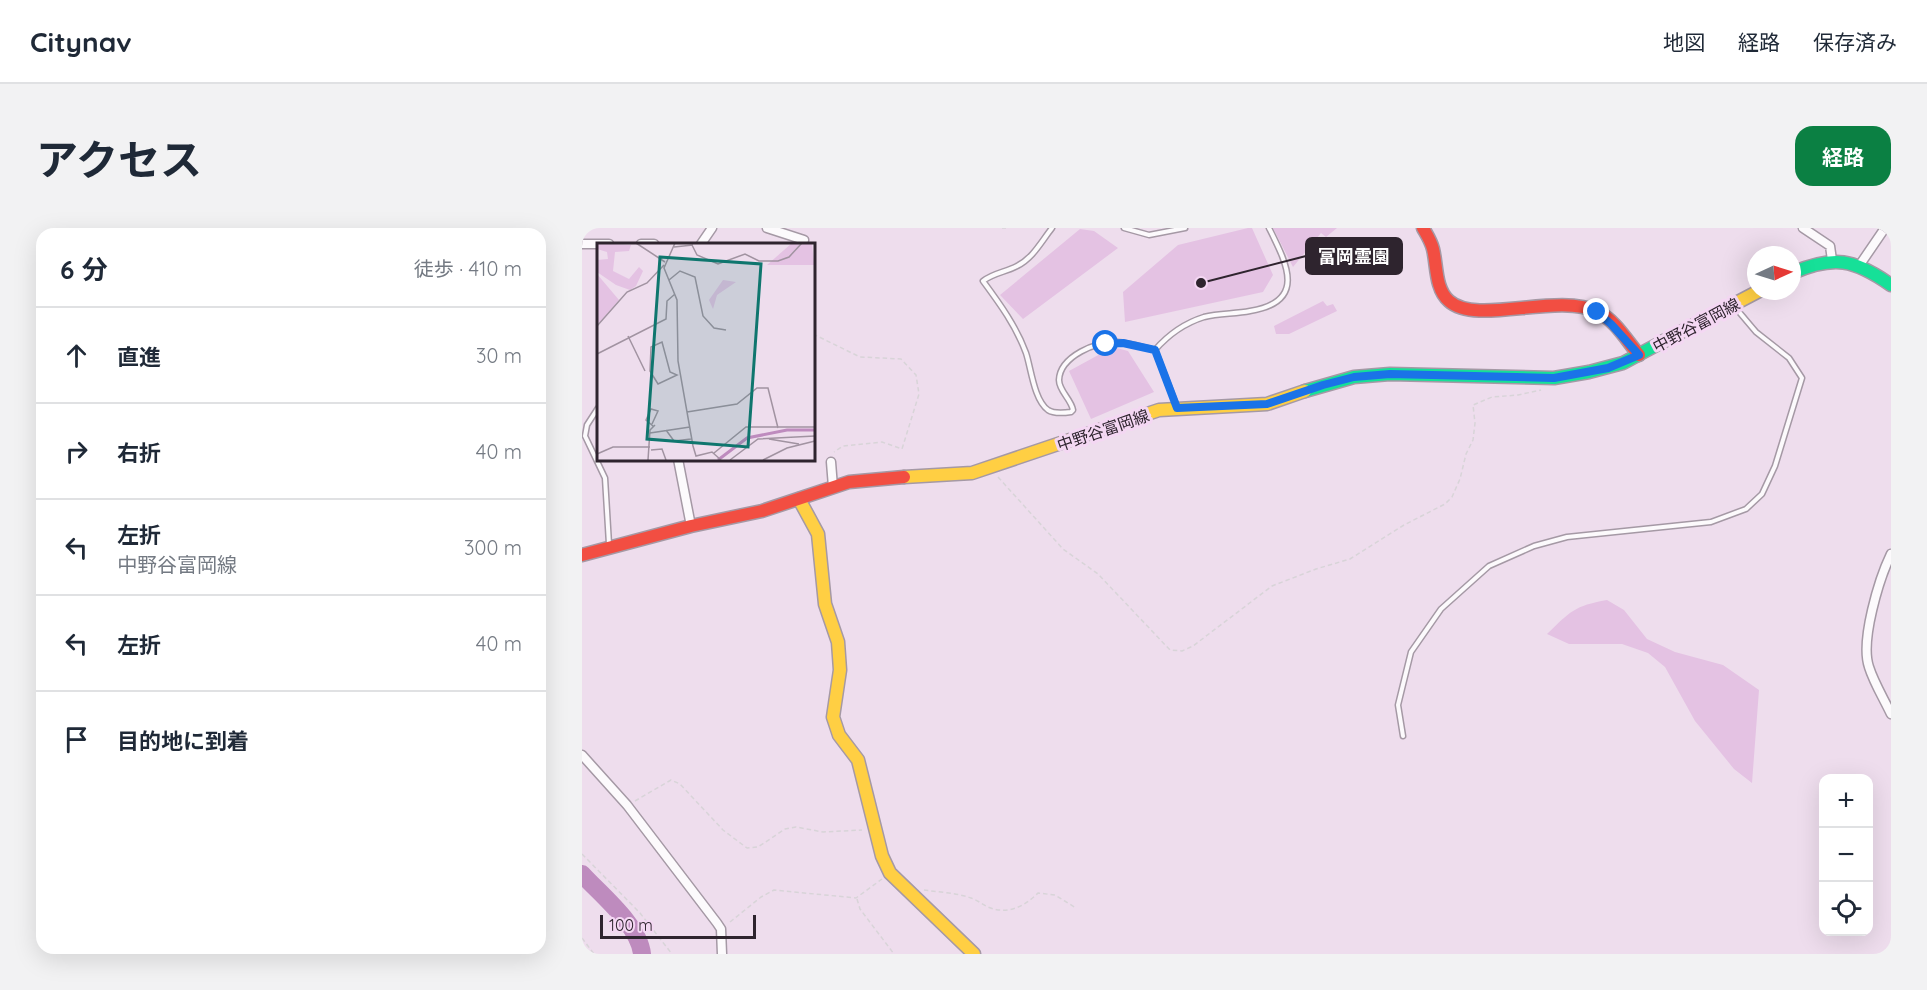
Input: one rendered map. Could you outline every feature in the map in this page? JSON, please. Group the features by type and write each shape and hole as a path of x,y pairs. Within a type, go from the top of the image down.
{"main road":[{"path":"1424,228 1432,247 1441,287 1449,301 1455,305 1471,310 1562,303 1580,305 1603,316 1639,355"},
{"path":"1801,269 1814,263 1832,260 1859,266 1891,285"},
{"name":"中野谷富岡線","path":"582,555 691,526 762,511 833,487 871,478 957,476 990,468 1159,410 1267,404 1354,377 1390,374 1554,378 1608,368 1639,355 1747,297"},
{"path":"798,499 818,534 825,604 838,642 840,670 833,717 839,735 858,760 882,856 890,873 974,954"}],"street":[{"path":"702,243 712,228"},
{"path":"767,228 804,240 803,243"},
{"path":"1803,228 1830,246 1832,260"},
{"path":"1859,266 1885,228"},
{"path":"678,460 691,526"},
{"path":"831,462 833,487"},
{"path":"1891,554 1881,574 1866,646 1869,666 1891,714"},
{"path":"582,755 627,806 721,929 722,954"}],"lane":[{"path":"1052,228 1028,259 1020,265 983,281 1016,330 1026,354 1038,397 1048,410 1054,412 1073,410 1071,402 1059,383 1065,364 1071,357 1114,342 1155,350"},
{"path":"1124,228 1149,235 1185,228"},
{"path":"1155,350 1163,340 1205,317 1266,308 1282,298 1287,291 1288,278 1278,246 1269,228"},
{"path":"1403,736 1398,705 1411,652 1441,609 1489,566 1534,546 1567,537 1711,522 1746,509 1762,494 1775,466 1802,378 1789,358 1756,332 1733,305"},
{"path":"1155,350 1177,408"},
{"path":"597,410 587,425 585,436 604,478 609,548"}],"path":[{"path":"814,334 860,357 901,359 916,375 919,394 902,449 882,442 843,446 836,450 831,462"},
{"path":"990,468 1063,549 1098,574 1170,650 1182,651 1193,646 1272,586 1350,559 1404,525 1445,504 1452,497 1460,479 1466,454 1473,441 1475,423 1473,405 1492,397 1518,395 1549,387 1554,378"},
{"path":"627,806 671,780 680,784 723,830 747,848 758,847 785,829 796,827 823,832 875,828"},
{"path":"582,854 640,913 672,954"},
{"path":"721,929 761,897 774,890 856,898 890,873"},
{"path":"909,891 916,888 970,897 988,907 1000,910 1019,908 1028,904 1038,893 1055,895 1076,908"},
{"path":"856,898 860,909 894,954"},
{"path":"582,938 594,954"}],"shaded area":[{"path":"1252,228 1273,275 1263,292 1125,322 1123,292 1178,245"},
{"path":"1273,228 1337,228 1326,237 1321,233 1293,267"},
{"path":"1080,229 1094,231 1118,248 1023,319 1000,295"},
{"path":"1323,301 1327,306 1333,304 1337,311 1289,334 1276,334 1274,326"},
{"path":"1113,347 1128,351 1154,392 1091,419 1069,371"},
{"path":"1607,600 1624,610 1647,639 1675,652 1723,665 1759,690 1752,783 1734,769 1695,721 1665,667 1648,653 1622,644 1569,644 1547,634 1580,607"}],"waterway":[{"path":"582,874 627,921 634,932 642,954"}],"traffic: fast":[{"path":"1801,269 1820,264 1843,262 1866,270 1891,285"},
{"path":"1305,391 1354,377 1390,374 1554,378 1623,363 1662,342"}],"traffic: slow":[{"path":"1662,342 1747,297"},
{"path":"904,477 972,473 1159,410 1267,404 1305,391"},
{"path":"799,499 818,534 825,604 838,642 840,670 833,717 839,735 858,760 882,856 890,873 974,954"}],"traffic: jam":[{"path":"1423,228 1432,246 1441,290 1449,301 1462,308 1478,310 1561,305 1581,307 1598,312 1610,320 1639,355"},
{"path":"582,555 691,526 762,511 849,482 904,477"}],"place":[{"name":"富岡霊園","path":"1201,283"}],"route":[{"path":"1106,344 1123,343 1155,350 1177,408 1267,404 1354,377 1390,374 1554,378 1608,368 1639,355 1597,312"}]}
